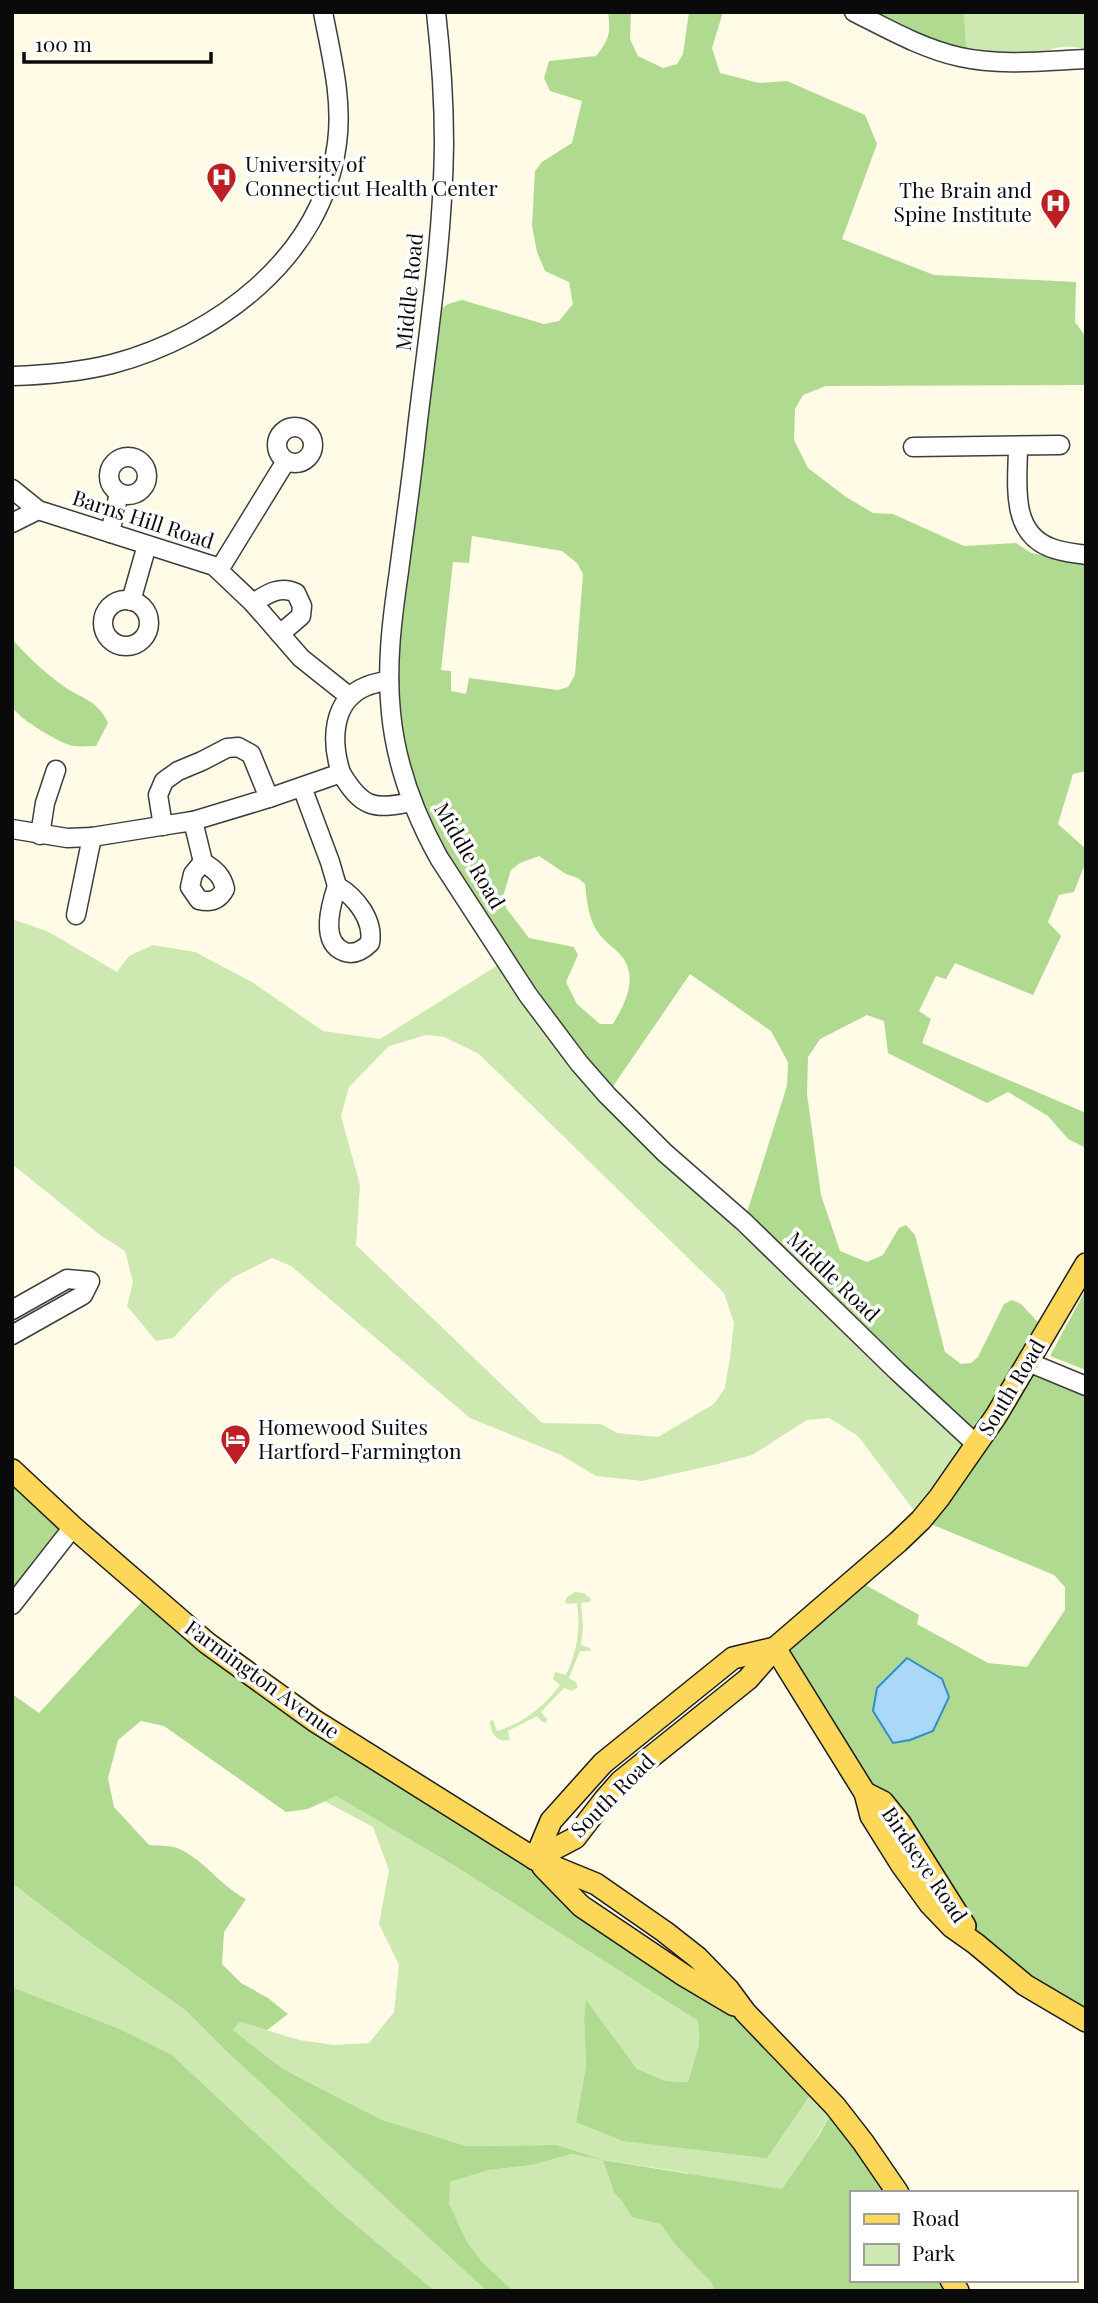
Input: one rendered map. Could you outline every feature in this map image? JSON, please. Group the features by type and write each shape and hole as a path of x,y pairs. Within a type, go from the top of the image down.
{"main road":[{"name":"South Road","path":"535,1859 575,1838 621,1781 748,1679 775,1648 914,1527 940,1499 977,1445 1086,1264"},
{"name":"Farmington Avenue","path":"12,1470 73,1527 207,1643 315,1721 535,1859 596,1884 698,1958 728,1989 745,2012 835,2106 897,2191"},
{"name":"Birdseye Road","path":"775,1648 865,1793 871,1816 930,1904 952,1927 1025,1985 1086,2021"}],"street":[{"path":"12,376 89,369 164,345 222,313 285,261 318,209 329,183 336,153 338,103 323,12"},
{"name":"Middle Road","path":"436,12 443,108 442,197 416,446 391,626 389,680 396,747 412,802 426,835 444,866 521,984 554,1031 607,1095 977,1445"},
{"path":"855,12 910,40 958,57 1004,62 1086,59"},
{"path":"913,447 1060,445"},
{"path":"1018,446 1020,517 1026,528 1046,547 1086,555"},
{"path":"219,570 286,461"},
{"name":"Barns Hill Road","path":"12,489 38,510 214,566 253,603 301,658 350,697"},
{"path":"110,533 119,493"},
{"name":"Barns Hill Road","path":"12,523 38,510"},
{"path":"131,601 147,545"},
{"path":"253,603 274,590 284,589 296,593 302,606 301,616 280,634"},
{"path":"389,680 367,686 350,697 337,718 334,753 341,773 351,789 373,805 381,808 412,802"},
{"path":"163,826 158,795 164,781 178,771 227,748 238,747 251,754 270,798"},
{"path":"40,835 45,803 56,770"},
{"path":"12,829 67,838 92,837 163,826 192,821 270,798 341,773"},
{"path":"302,787 337,886"},
{"path":"192,821 204,862"},
{"path":"76,915 92,837"},
{"path":"12,1310 67,1279 89,1281 83,1295 12,1335"},
{"path":"1028,1362 1086,1386"},
{"path":"12,1605 73,1527"}],"green space":[{"path":"608,12 631,12 630,39 638,56 663,68 677,64 683,54 689,12 723,12 712,48 720,73 759,83 787,81 865,115 877,144 842,239 934,275 1076,282 1075,322 1086,337 1086,385 826,386 803,395 795,409 794,440 808,468 846,497 873,513 893,514 964,546 1016,543 1031,553 1086,563 1086,771 1073,774 1058,824 1086,849 1086,861 1074,892 1059,895 1048,922 1061,936 1033,995 955,963 946,979 936,976 919,1011 931,1019 922,1043 1086,1113 1086,1148 1068,1139 1048,1116 1008,1092 987,1103 888,1053 884,1021 867,1015 820,1039 808,1057 807,1094 821,1195 840,1251 867,1262 883,1255 899,1228 906,1225 915,1235 945,1352 961,1364 971,1363 978,1357 1004,1304 1012,1300 1021,1304 1046,1331 1028,1362 1086,1386 1086,2021 976,1944 883,1802 775,1648 855,1579 919,1615 917,1624 988,1663 1027,1667 1065,1610 1065,1587 1054,1575 921,1520 977,1445 744,1222 787,1086 788,1062 771,1031 690,974 607,1095 439,858 391,714 430,317 448,304 462,300 544,324 559,321 573,304 569,282 545,271 537,252 532,226 535,171 542,162 572,143 582,101 550,91 544,78 549,61 596,56 608,36","holes":["472,536 562,551 577,563 583,574 575,675 568,687 558,690 469,678 466,694 451,691 451,671 441,670 453,562 469,563","539,856 585,884 594,926 626,963 629,987 613,1024 600,1024 577,1004 566,982 578,955 574,947 529,938 506,908 504,893 511,870 520,863"]},
{"path":"854,12 964,12 967,58"},
{"path":"964,12 1086,12 1086,50 1062,47 1039,54 967,58"},
{"path":"12,639 49,675 88,700 104,715 108,723 96,746 73,746 59,740 32,724 12,707"},
{"path":"12,919 49,932 117,972 129,956 153,945 195,952 252,982 323,1031 380,1039 506,960 579,1063 977,1445 921,1520 858,1436 829,1418 807,1420 752,1455 718,1464 642,1481 596,1476 561,1455 470,1418 291,1266 272,1258 234,1277 218,1290 173,1338 156,1341 127,1306 133,1282 125,1251 100,1235 12,1164","holes":["426,1035 444,1037 479,1054 724,1293 734,1323 725,1388 714,1404 658,1437 617,1433 601,1424 542,1423 356,1245 360,1185 341,1116 349,1087 389,1046"]},
{"path":"1086,1289 1086,1370 1050,1356"},
{"path":"12,1470 73,1527 12,1605"},
{"path":"575,1592 584,1593 591,1599 581,1603 581,1645 591,1651 580,1651 569,1678 576,1682 578,1687 572,1691 564,1688 541,1712 547,1719 546,1723 537,1716 508,1731 510,1740 501,1740 493,1733 490,1721 493,1720 497,1731 524,1719 540,1707 560,1685 553,1679 555,1672 566,1675 573,1658 579,1622 577,1603 567,1604 565,1601"},
{"path":"149,1594 207,1643 535,1859 706,1989 817,2085 767,2158 623,2141 576,2122 586,2066 586,2000 637,2069 666,2081 688,2082 699,2044 698,2021 455,1866 336,1796 308,1809 286,1812 164,1726 141,1721 118,1740 108,1778 114,1807 149,1845 174,1847 187,1853 246,1899 224,1932 222,1964 241,1983 268,1998 288,2014 267,2030 240,2022 233,2030 283,2069 380,2119 466,2146 557,2145 603,2160 572,2154 532,2165 489,2170 450,2182 449,2204 467,2242 482,2262 513,2291 487,2291 185,2010 12,1883 12,1694 39,1713"},
{"path":"336,1796 455,1866 698,2021 699,2044 688,2082 666,2081 637,2069 586,2001 586,2066 576,2122 817,2085 835,2106 809,2151 850,2192 850,2282 937,2291 435,2291 338,2210 172,2055 120,2029 12,1987 12,1883 185,2010 393,2204 489,2170 532,2165 572,2154 596,2158 557,2145 466,2146 380,2119 283,2069 233,2030 240,2022 299,2040 334,2045 369,2043 394,2012 399,1965 379,1924 389,1870 373,1827 324,1801","holes":["604,2160 688,2173 608,2172"]},
{"path":"12,1987 120,2029 172,2055 338,2210 435,2291 12,2291"},
{"path":"835,2106 896,2191 850,2191 850,2282 952,2282 958,2291 715,2291 711,2282 675,2244 661,2224 632,2217 614,2192 603,2160 782,2189 818,2137"}],"water":[{"path":"907,1658 942,1679 949,1697 933,1731 893,1743 873,1711 877,1688"}],"place":[{"name":"University of Connecticut Health Center","path":"222,204"},
{"name":"The Brain and Spine Institute","path":"1055,230"},
{"name":"Homewood Suites Hartford-Farmington","path":"235,1467"}]}
